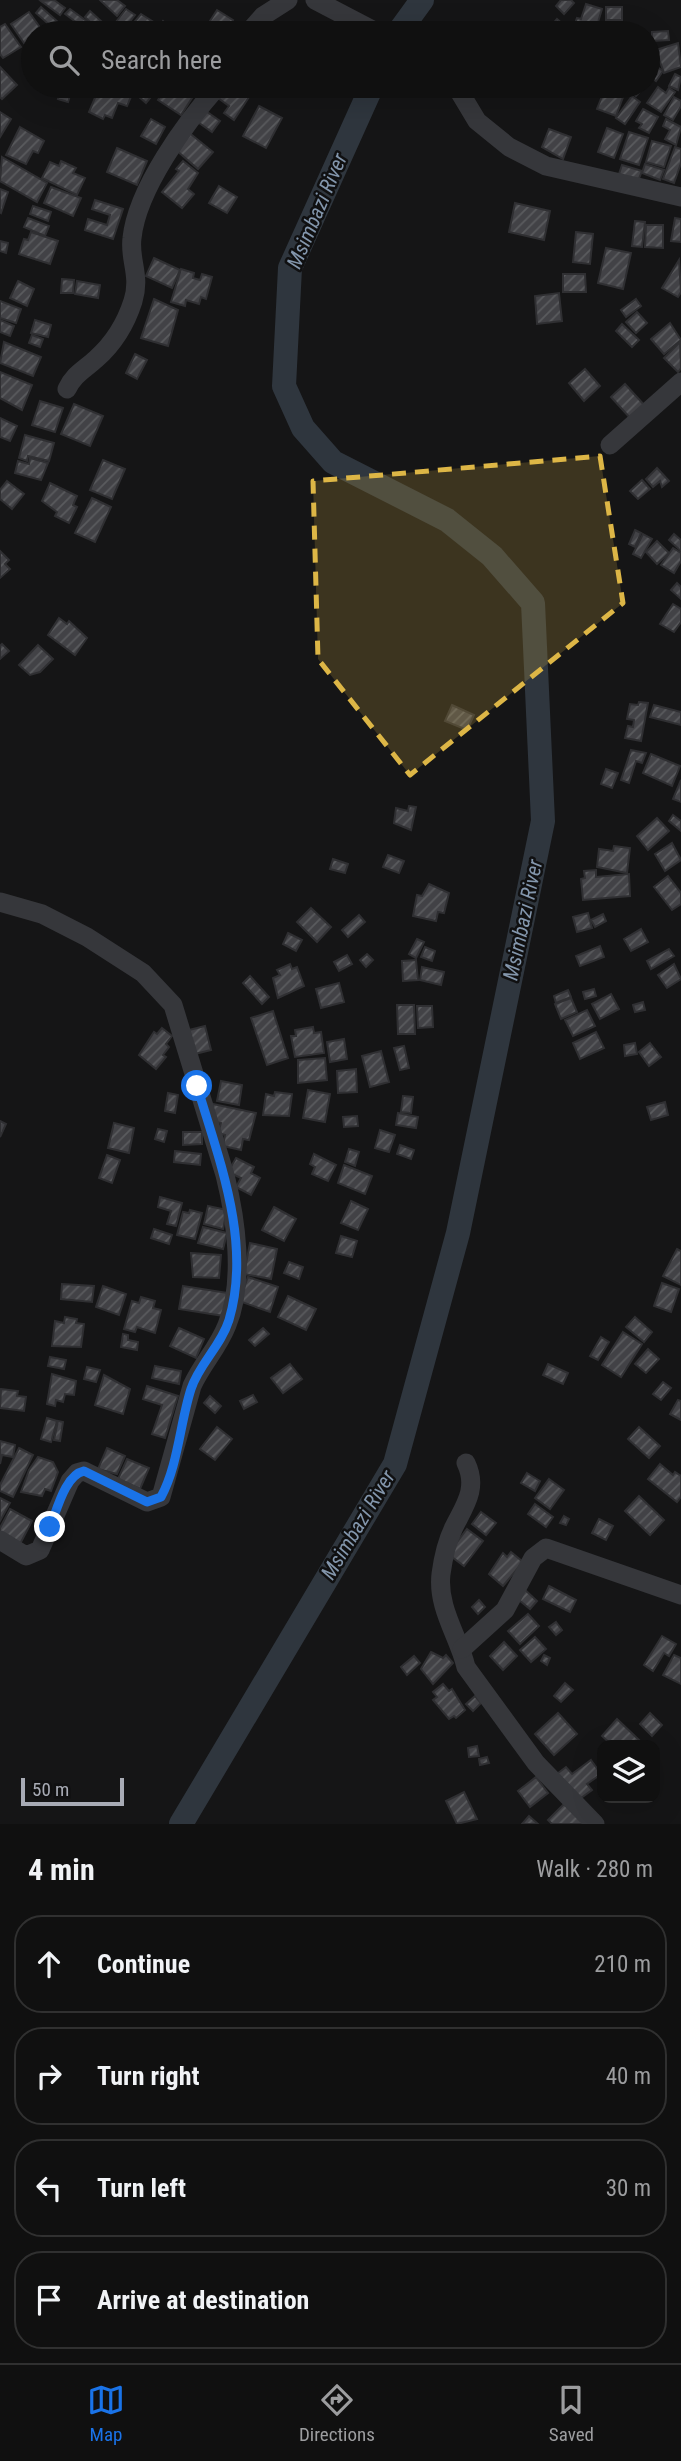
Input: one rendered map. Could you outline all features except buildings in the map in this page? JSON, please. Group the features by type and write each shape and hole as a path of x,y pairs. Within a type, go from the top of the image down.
{"street":[{"path":"259,21 288,0"},
{"path":"315,0 355,21"},
{"path":"67,389 73,376 111,344 124,321 133,300 138,272 131,241 138,213 182,127 207,98"},
{"path":"463,98 477,121 509,147 546,166 681,197"},
{"path":"610,445 681,382"},
{"path":"0,902 42,914 87,937 143,973 173,1005 231,1197 236,1259 233,1302 228,1323 216,1350 192,1386 161,1497 147,1502 84,1471 77,1473 70,1481 40,1550 26,1556 0,1540"},
{"path":"466,1463 473,1476 468,1505 454,1527 440,1578 452,1634 462,1649 466,1667 536,1763 595,1824"},
{"path":"462,1649 505,1610 533,1558 546,1548 681,1595"}],"highlighted area":[{"path":"600,456 623,603 410,775 318,659 313,481"}],"waterway":[{"name":"Msimbazi River","path":"407,21 422,0"},
{"name":"Msimbazi River","path":"181,1824 395,1464 458,1233 543,821 533,603 492,556 447,520 333,462 303,428 284,386 290,268 367,98"}],"route":[{"path":"50,1527 70,1481 77,1473 84,1471 137,1499 147,1502 161,1497 192,1386 199,1371 216,1350 228,1323 233,1302 236,1259 231,1197 197,1086"}]}
